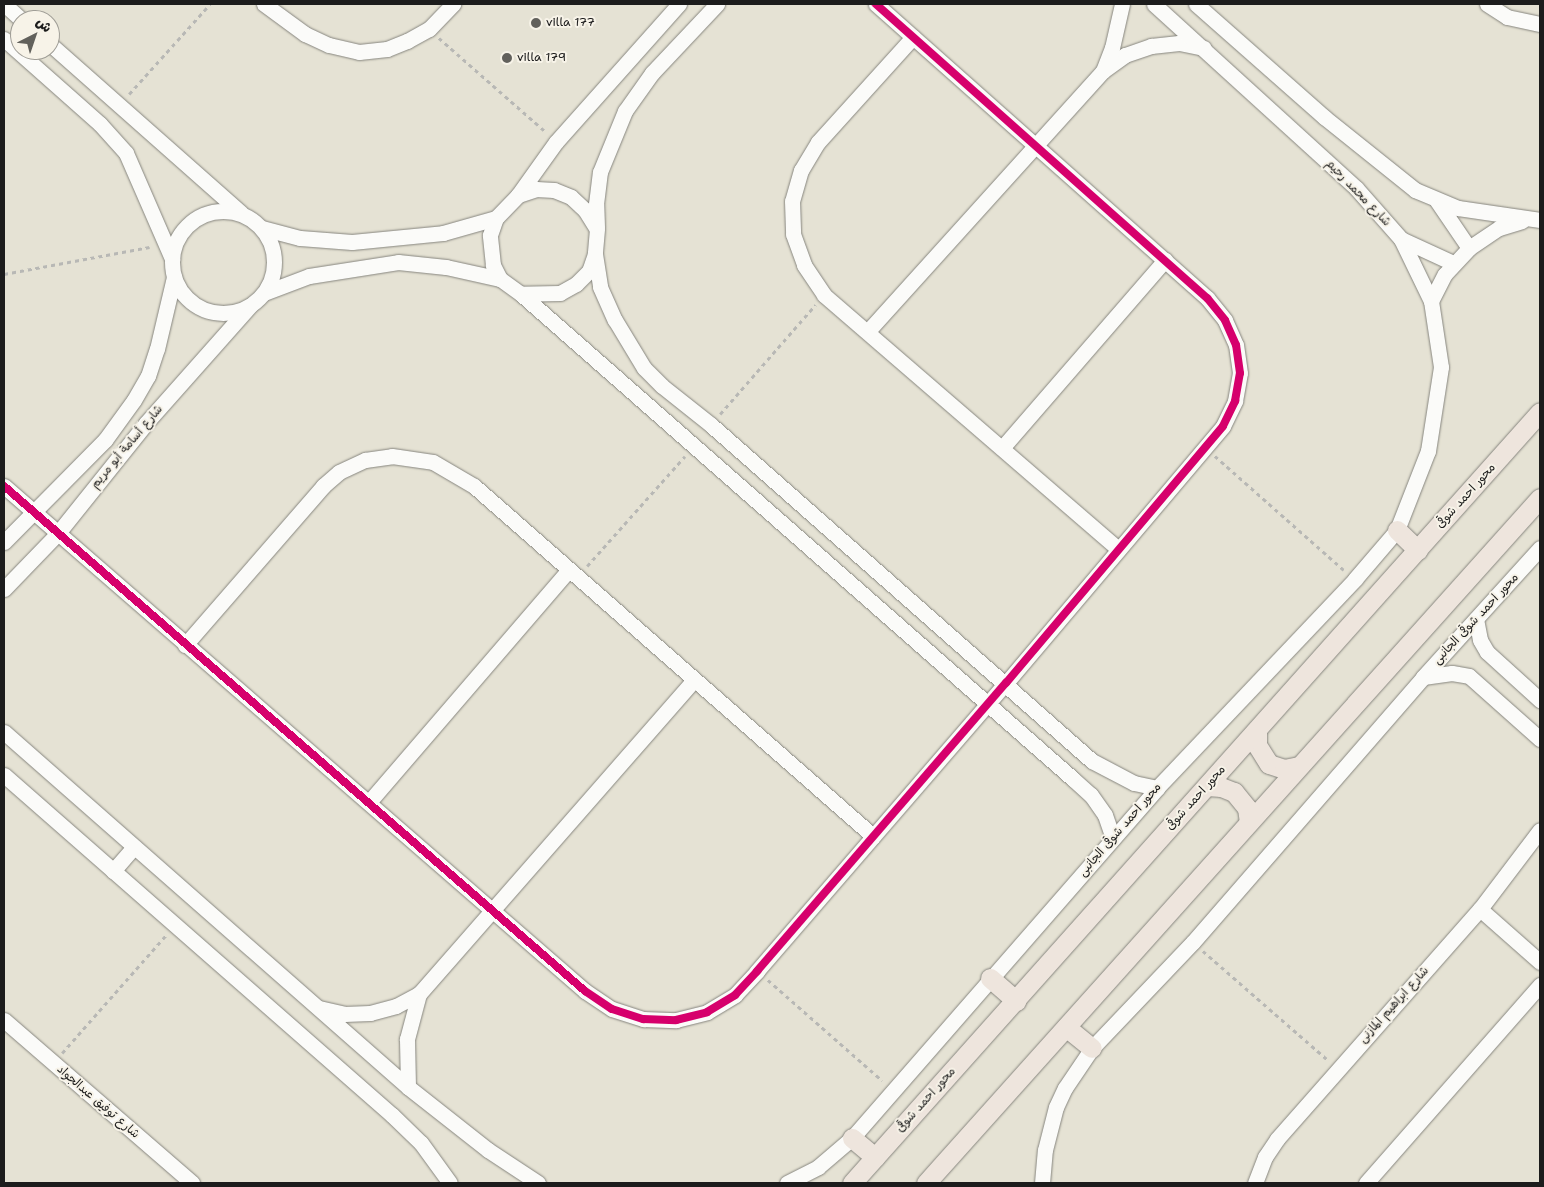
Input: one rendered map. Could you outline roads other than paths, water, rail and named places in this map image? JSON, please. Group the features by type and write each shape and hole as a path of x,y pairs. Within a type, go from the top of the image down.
{"main road":[{"name":"محور احمد شوقى","path":"852,1183 1540,412"},
{"path":"926,1183 1540,498"},
{"path":"1397,530 1418,550"},
{"path":"1258,730 1256,745 1264,759 1276,768 1299,766"},
{"path":"1207,786 1221,786 1234,792 1244,802 1249,822"},
{"path":"990,978 1016,1001"},
{"path":"1066,1027 1092,1048"},
{"path":"852,1138 875,1157"}],"street":[{"path":"264,4 305,34 345,50 387,49 429,29 453,4"},
{"path":"60,53 242,214 262,228 300,238 352,242 443,233 496,218 518,195 556,142 679,4"},
{"path":"717,4 652,72 625,111 600,172 596,204 596,254 600,287 615,320 644,368 1006,683 1092,761 1134,783 1157,788"},
{"path":"4,486 585,991 612,1009 643,1019 676,1020 707,1012 735,995 757,971 1006,683 1223,426 1235,401 1240,373 1236,345 1225,320 1165,260 876,4"},
{"path":"1103,70 1117,32 1122,4"},
{"name":"شارع محمد رحيم","path":"1154,4 1206,48 1356,188 1401,240 1430,301 1440,367 1436,410 1417,484 1397,530"},
{"path":"1196,4 1212,11 1400,181 1437,201 1492,215 1537,220"},
{"path":"1487,4 1507,17 1540,24"},
{"path":"913,37 818,142 801,170 792,201 793,234 804,265 824,295 868,331 1118,549"},
{"path":"4,39 100,124 122,148 136,170 166,244 172,259 174,277 190,300 214,312 233,312 250,306 264,294 309,276 398,262 446,267 500,279 521,294 1091,795 1104,815 1113,838"},
{"path":"868,331 1103,70 1125,55 1151,46 1178,44 1206,48"},
{"path":"518,195 536,190 554,190 571,197 585,210 597,229"},
{"path":"1437,201 1469,248"},
{"path":"172,259 175,243 195,219 218,212 242,214"},
{"path":"496,218 491,242 493,265 500,279"},
{"path":"1430,301 1453,263 1469,248 1499,228 1517,221 1537,220"},
{"path":"262,228 271,244 275,261 272,278 264,294"},
{"path":"1401,240 1453,263"},
{"path":"521,294 560,293 576,284 589,271 596,254"},
{"path":"1002,448 1165,260"},
{"name":"شارع أسامة أبو مريم","path":"4,542 105,440 134,400 148,376 157,349 174,277"},
{"name":"شارع أسامة أبو مريم","path":"4,589 58,533 146,423 250,306"},
{"path":"185,645 323,486 339,472 364,460 392,456 417,458 448,468 474,486 572,575 873,836"},
{"name":"محور احمد شوقى الجانبى","path":"787,1183 818,1166 852,1138 892,1089 1157,788 1355,579 1397,530"},
{"name":"محور احمد شوقى الجانبى","path":"1042,1183 1045,1150 1056,1107 1065,1088 1092,1048 1193,942 1423,677 1540,548"},
{"path":"369,802 572,575"},
{"path":"1476,619 1480,640 1487,652 1540,700"},
{"path":"1423,677 1459,673 1469,676 1540,739"},
{"path":"318,1008 344,1014 370,1013 396,1006 419,994 693,681"},
{"path":"4,732 408,1087 488,1150 538,1183"},
{"path":"4,776 398,1121 421,1143 450,1183"},
{"name":"شارع ابراهيم المازنى","path":"1255,1183 1265,1157 1277,1139 1480,909 1540,830"},
{"path":"113,871 134,847"},
{"path":"1480,909 1540,962"},
{"path":"1366,1183 1540,985"},
{"path":"408,1087 407,1040 419,994"},
{"name":"شارع توفيق عبدالجواد","path":"4,1020 192,1183"}],"place":[{"name":"villa 177","path":"536,23"},
{"name":"villa 179","path":"507,58"}]}
